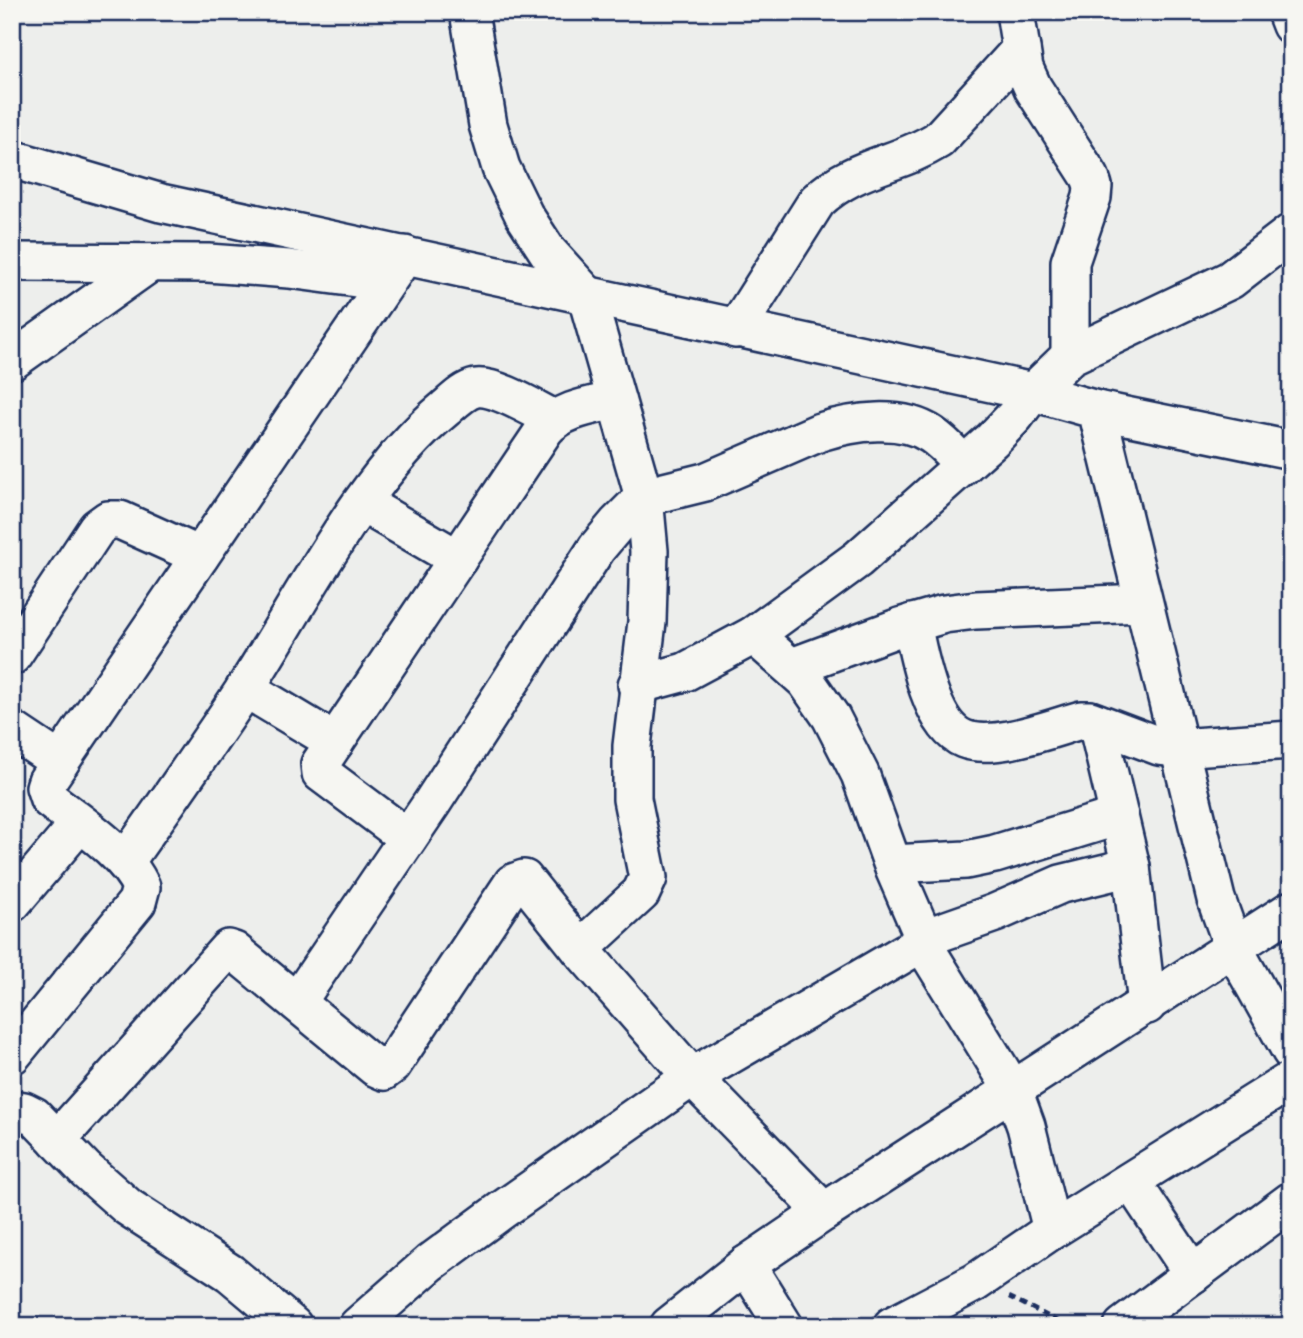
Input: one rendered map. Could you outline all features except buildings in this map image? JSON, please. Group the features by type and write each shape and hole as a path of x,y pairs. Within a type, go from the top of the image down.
{"street":[{"path":"469,12 488,125 501,168 524,215 548,253 586,294 644,497 649,551 647,622 632,746 632,799 648,872 647,884 637,898 580,950"},
{"path":"1015,12 1024,68 1033,88 1090,177 1093,186 1092,197 1070,262 1070,356"},
{"path":"1286,12 1291,25"},
{"path":"736,329 817,201 833,187 854,175 921,150 937,139 1021,49"},
{"path":"12,159 396,269"},
{"path":"638,685 685,672 754,635 858,559 1007,424 1033,392 1070,356 1230,280 1291,233"},
{"path":"12,262 208,262 289,268 396,269 586,294 1033,392 1097,410 1291,450"},
{"path":"12,360 150,263"},
{"path":"12,1055 136,902 141,887 125,862 49,799 45,793 47,781 396,269"},
{"path":"125,862 245,688 362,503 427,423 458,397 474,388 488,388 554,419"},
{"path":"408,838 321,772 320,764 522,462 554,419 615,400"},
{"path":"1097,410 1216,899 1234,949 1289,1044"},
{"path":"296,1002 408,838 597,548 644,497 705,482 839,426 884,422 911,425 933,436 964,465"},
{"path":"362,503 458,559"},
{"path":"12,656 97,528 108,520 120,520 200,556"},
{"path":"792,667 944,614 976,610 1142,603"},
{"path":"912,623 922,673 934,702 949,727 963,739 990,742 1022,737 1081,720 1097,723 1159,747 1291,740"},
{"path":"754,635 806,681 831,717 860,774 923,939 1013,1090 1026,1126 1052,1230"},
{"path":"245,688 335,743"},
{"path":"1097,723 1131,867 1147,1005"},
{"path":"12,730 60,762"},
{"path":"893,864 966,860 995,854 1119,816"},
{"path":"12,904 79,824"},
{"path":"358,1326 430,1263 692,1077 923,939 995,913 1061,884 1131,867"},
{"path":"57,1140 228,949 234,951 375,1067 384,1071 392,1065 513,883 524,879 580,950 692,1077 824,1212"},
{"path":"669,1326 747,1265 824,1212 1291,911"},
{"path":"892,1326 976,1282 1052,1230 1291,1080"},
{"path":"12,1109 34,1116 86,1170 128,1207 230,1273 293,1326"},
{"path":"1130,1181 1193,1274"},
{"path":"1122,1326 1291,1201"},
{"path":"747,1265 784,1326"}],"path":[{"path":"976,1282 1068,1326"}]}
